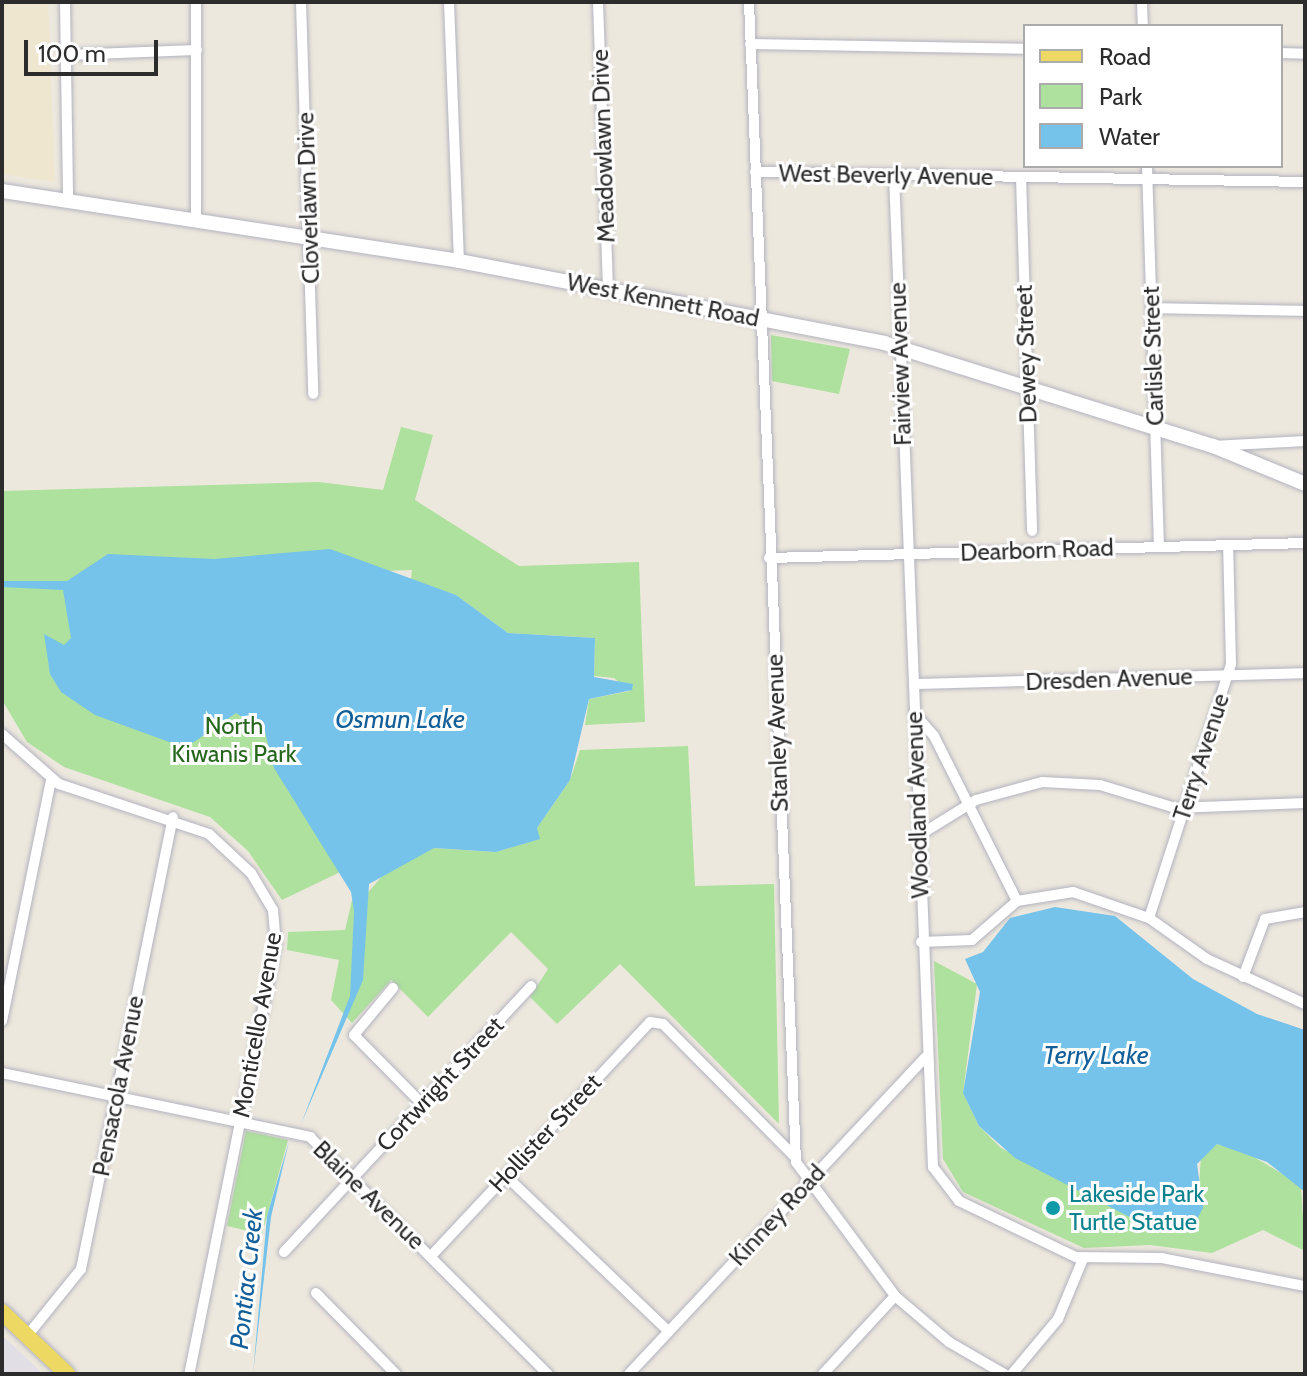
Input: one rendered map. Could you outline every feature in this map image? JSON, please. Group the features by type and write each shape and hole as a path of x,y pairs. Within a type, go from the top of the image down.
{"main road":[{"path":"2,1312 67,1374"}],"street":[{"path":"65,2 68,198"},
{"path":"196,2 196,218"},
{"name":"Cloverlawn Drive","path":"301,2 313,394"},
{"path":"449,2 459,261"},
{"name":"Meadowlawn Drive","path":"598,2 608,289"},
{"name":"Stanley Avenue","path":"749,2 795,1157 806,1185 895,1296 949,1342 1004,1374"},
{"path":"1142,2 1143,24"},
{"path":"750,44 1023,49"},
{"path":"67,55 197,50"},
{"path":"1283,53 1305,54"},
{"name":"Carlisle Street","path":"1147,168 1159,547"},
{"name":"West Beverly Avenue","path":"755,172 1305,182"},
{"name":"Fairview Avenue","path":"894,175 908,554"},
{"name":"Dewey Street","path":"1021,177 1032,531"},
{"name":"West Kennett Road","path":"2,191 68,198 459,261 899,347 1213,446 1305,484"},
{"path":"1152,308 1305,311"},
{"path":"1213,446 1305,441"},
{"name":"Dearborn Road","path":"769,558 1305,543"},
{"name":"Terry Avenue","path":"1149,918 1227,675 1228,545"},
{"name":"Woodland Avenue","path":"908,554 930,1156 944,1186 967,1206 1083,1259"},
{"name":"Dresden Avenue","path":"914,684 1305,673"},
{"path":"914,713 968,804 1017,901"},
{"name":"Monticello Avenue","path":"2,734 51,780 173,817 237,857 269,900 276,923 189,1374"},
{"path":"2,1021 51,780"},
{"path":"918,836 968,804 1012,787 1059,781 1185,807 1305,803"},
{"name":"Pensacola Avenue","path":"27,1336 79,1275 173,817"},
{"path":"921,942 972,940 1017,901 1073,892 1149,918 1243,977 1305,1004"},
{"path":"1243,977 1267,916 1305,912"},
{"name":"Cortwright Street","path":"284,1252 531,986"},
{"path":"393,988 354,1033 422,1104"},
{"name":"Hollister Street","path":"431,1256 646,1024 663,1024 795,1157"},
{"name":"Kinney Road","path":"629,1374 926,1057"},
{"name":"Blaine Avenue","path":"2,1073 310,1137 548,1374"},
{"path":"506,1176 668,1331"},
{"path":"1012,1374 1058,1319 1083,1259 1162,1258 1305,1286"},
{"path":"316,1293 396,1374"},
{"path":"823,1374 895,1296"}],"shaded area":[{"path":"2,2 48,2 55,182 2,174"},
{"path":"2,1335 43,1374 2,1374"}],"green space":[{"path":"771,335 850,349 839,394 772,381"},
{"name":"North Kiwanis Park","path":"401,427 433,435 415,500 519,566 639,562 645,722 585,725 589,699 630,691 614,678 594,676 595,638 508,633 456,595 411,580 412,570 128,580 282,659 359,863 282,900 248,851 210,817 64,767 27,742 2,700 2,491 319,482 383,490"},
{"path":"688,746 695,886 774,884 779,1124 620,964 557,1024 530,997 548,969 511,932 428,1017 391,980 352,1023 331,1000 339,960 287,950 288,932 345,930 352,900 364,897 390,867 434,848 496,852 538,839 537,828 570,780 580,750"},
{"path":"934,961 977,984 963,1093 979,1126 1001,1148 1153,1228 1197,1219 1201,1155 1217,1144 1244,1151 1301,1185 1305,1251 1263,1230 1212,1253 1150,1245 1084,1248 963,1192 943,1159"},
{"path":"246,1131 288,1140 262,1234 227,1226"}],"water":[{"name":"Osmun Lake","path":"330,549 456,595 508,633 595,638 594,677 633,684 632,690 589,699 570,780 537,828 540,839 496,852 434,848 369,884 363,980 301,1124 350,996 354,912 351,892 274,768 265,732 236,713 191,744 172,743 95,715 61,692 50,674 44,634 64,645 71,638 63,590 2,587 2,581 67,581 108,554 214,559"},
{"name":"Terry Lake","path":"1055,907 1115,916 1193,979 1257,1014 1305,1030 1305,1192 1267,1162 1217,1144 1197,1164 1203,1208 1197,1219 1151,1228 1015,1158 979,1126 963,1093 980,992 965,959 983,952 1010,918"},
{"path":"289,1141 271,1217 253,1374 267,1216"}],"place":[{"name":"Lakeside Park Turtle Statue","path":"1053,1208"}],"water label":[{"name":"Pontiac Creek","path":"247,1279"}]}
